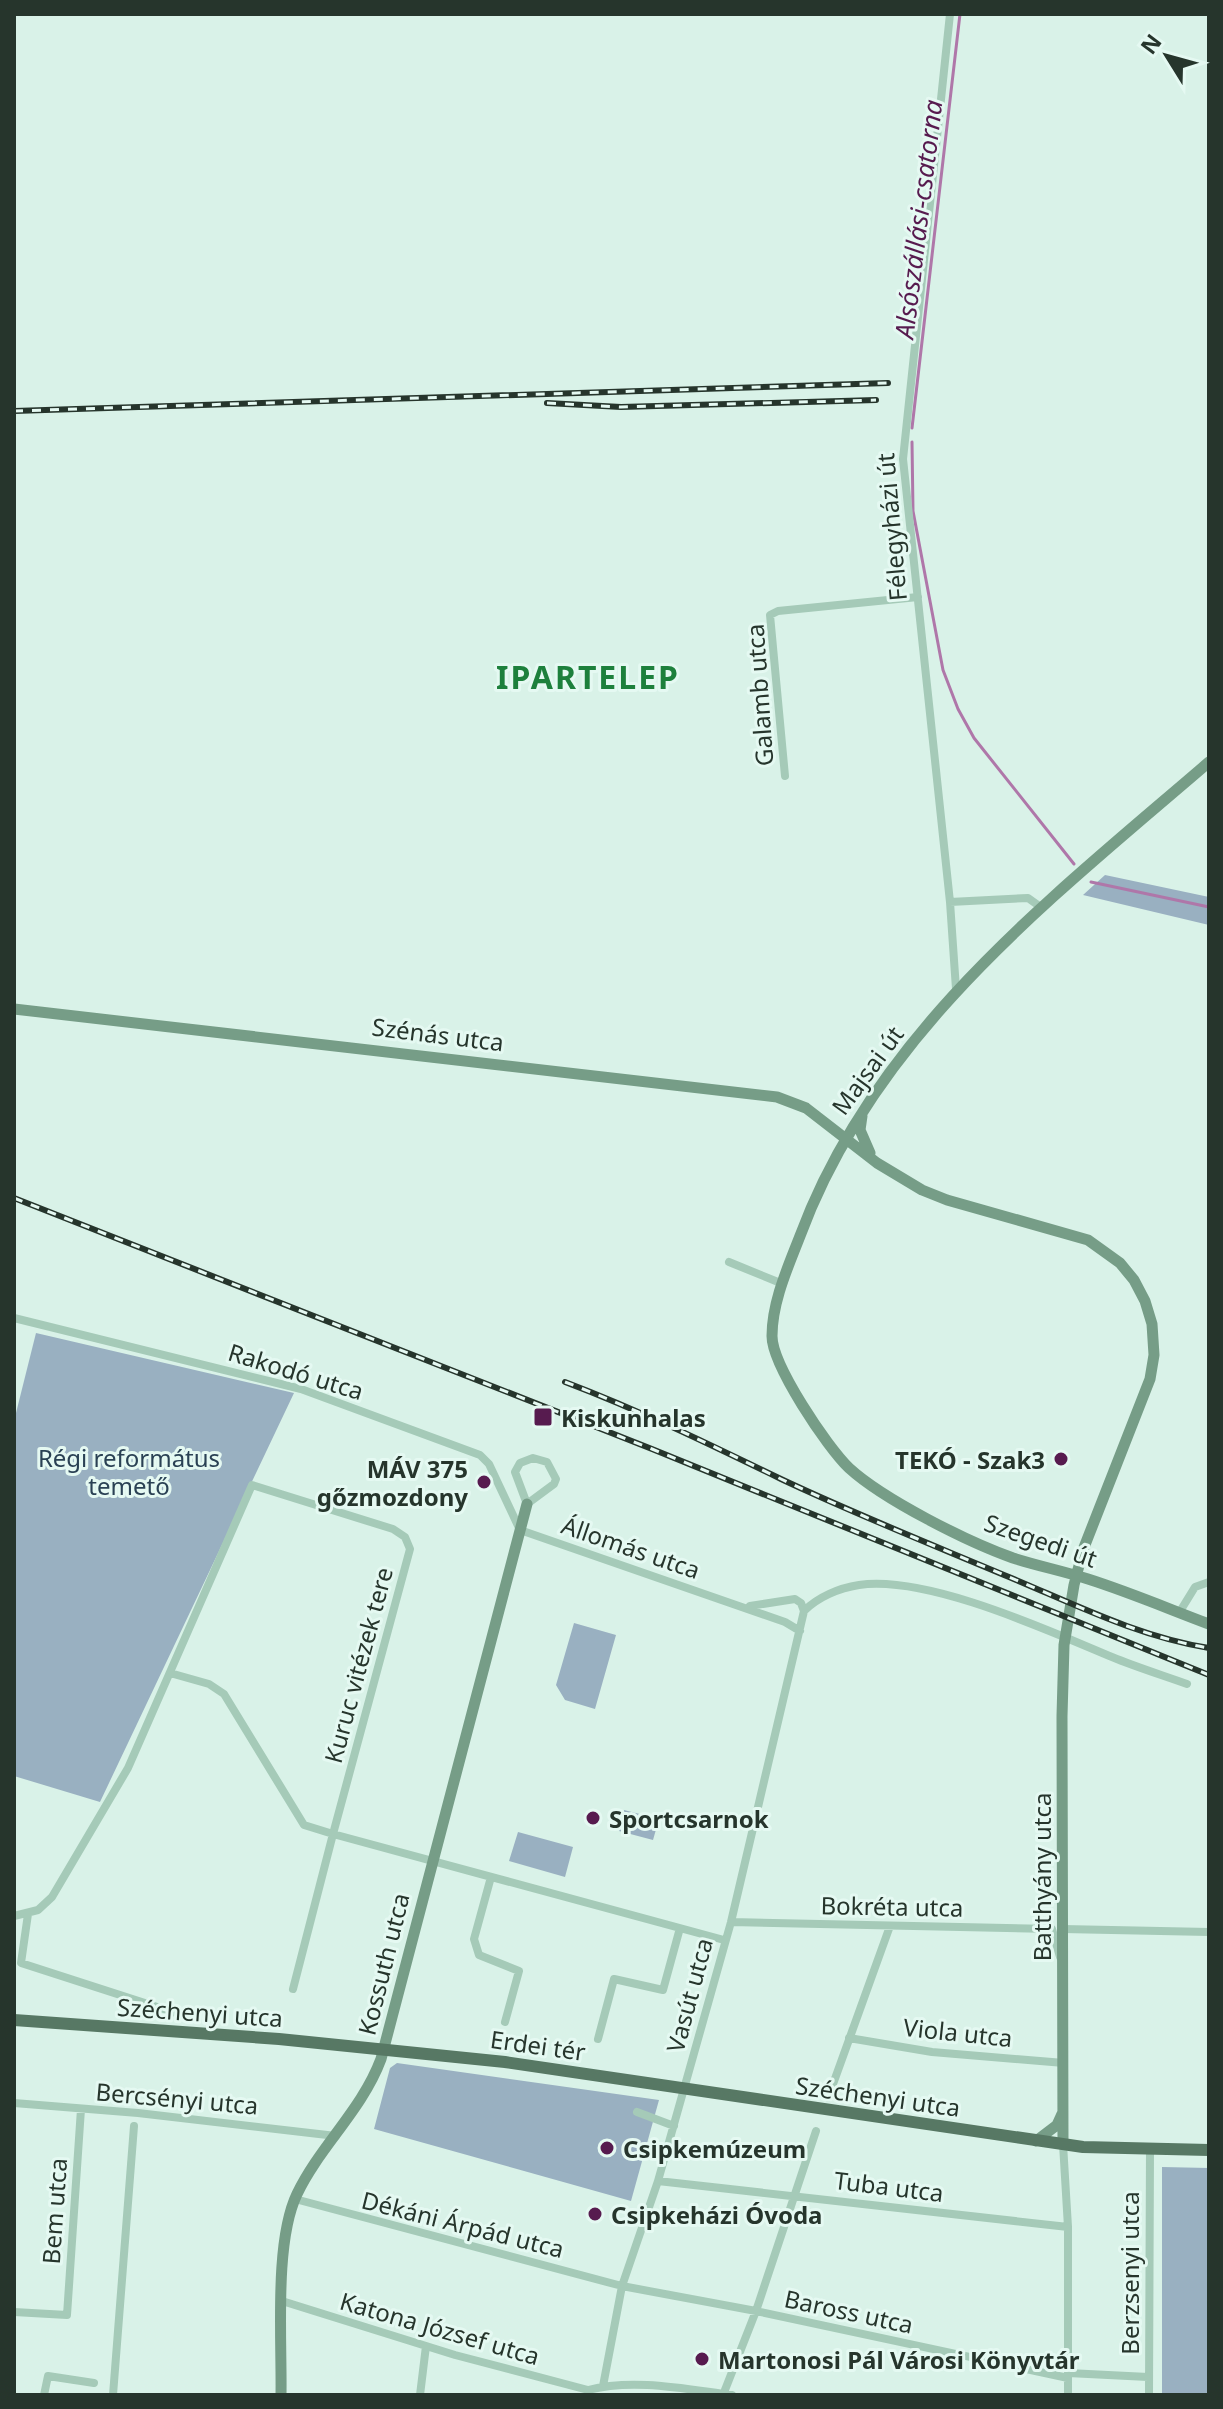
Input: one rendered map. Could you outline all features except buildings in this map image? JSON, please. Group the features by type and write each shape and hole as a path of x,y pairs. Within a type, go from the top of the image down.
{"main road":[{"name":"Majsai út","path":"866,1481 834,1453 779,1363 772,1336 783,1284 815,1199 846,1137 918,1035 956,989 1042,908 1209,762"},
{"name":"Szénás utca","path":"14,1009 777,1097 806,1108 846,1137"},
{"path":"864,1112 860,1124 862,1137 877,1163"},
{"path":"846,1137 877,1163"},
{"name":"Batthyány utca","path":"877,1163 922,1190 947,1200 1088,1240 1120,1263 1142,1295 1150,1316 1154,1339 1150,1379 1083,1550 1064,1645 1058,1929 1063,1966 1063,2144"},
{"name":"Szegedi út","path":"866,1481 889,1497 993,1550 1028,1563 1091,1579 1209,1624"},
{"name":"Kossuth utca","path":"281,2395 285,2232 295,2199 309,2173 374,2078 527,1504"},
{"name":"Széchenyi utca","path":"14,2020 383,2050"},
{"name":"Erdei tér","path":"383,2050 505,2062 686,2088"},
{"name":"Széchenyi utca","path":"686,2088 1036,2141 1150,2150 1209,2150"},
{"path":"1036,2141 1057,2125 1064,2109"}],"street":[{"name":"Félegyházi út","path":"950,14 903,447 950,902 956,989"},
{"name":"Galamb utca","path":"785,776 770,615 778,611 918,597"},
{"path":"950,902 1028,898 1042,908"},
{"path":"729,1262 783,1284"},
{"name":"Rakodó utca","path":"14,1318 301,1389 480,1455 489,1464 520,1530"},
{"path":"540,1458 552,1469 556,1479 554,1484 527,1504 516,1467 525,1460 540,1458"},
{"name":"Kuruc vitézek tere","path":"28,1914 38,1910 52,1897 128,1768 252,1485 401,1533 410,1549 293,1989"},
{"name":"Állomás utca","path":"520,1530 785,1622 800,1631"},
{"path":"1179,1613 1195,1587 1209,1582"},
{"path":"804,1611 823,1597 857,1585 916,1589 979,1606 1187,1684"},
{"name":"Állomás utca","path":"729,1603 755,1606 795,1599 804,1611"},
{"name":"Vasút utca","path":"603,2386 622,2286 686,2088 731,1922 804,1611"},
{"path":"170,1673 209,1684 224,1694 304,1825 724,1940"},
{"name":"Erdei tér","path":"491,1877 474,1939 479,1955 519,1971 505,2022"},
{"path":"14,1916 28,1914 21,1963 179,2014"},
{"name":"Bokréta utca","path":"731,1922 1209,1932"},
{"path":"828,2098 890,1926"},
{"name":"Erdei tér","path":"598,2039 614,1979 663,1990 680,1928"},
{"name":"Viola utca","path":"849,2038 932,2052 1064,2063"},
{"name":"Bercsényi utca","path":"14,2103 253,2125 337,2136"},
{"name":"Bem utca","path":"14,2312 67,2315 81,2109"},
{"path":"637,2112 674,2126"},
{"path":"113,2395 134,2126"},
{"path":"723,2394 756,2311 816,2131"},
{"name":"Batthyány utca","path":"1063,2144 1068,2227 1068,2395"},
{"name":"Berzsenyi utca","path":"1149,2395 1150,2150"},
{"name":"Tuba utca","path":"658,2181 1068,2227"},
{"name":"Dékáni Árpád utca","path":"295,2199 622,2286"},
{"name":"Baross utca","path":"622,2286 1068,2375 1148,2377"},
{"name":"Katona József utca","path":"282,2301 586,2393"},
{"path":"420,2395 426,2346"},
{"path":"44,2395 48,2376 94,2383"},
{"path":"586,2393 603,2386 664,2386 732,2395"}],"green space":[{"path":"1105,875 1209,897 1209,925 1083,895"},
{"name":"Régi református temető","path":"36,1333 294,1393 100,1802 14,1776 14,1421"},
{"path":"574,1623 616,1635 595,1709 565,1700 556,1685"},
{"path":"624,1810 659,1819 653,1840 619,1831"},
{"path":"518,1832 573,1847 565,1877 509,1861"},
{"path":"397,2063 659,2100 631,2201 374,2129 390,2068"},
{"path":"1162,2167 1209,2168 1209,2395 1162,2395"}],"waterway":[{"name":"Alsószállási-csatorna","path":"912,428 960,14"},
{"name":"Alsószállási-csatorna","path":"912,442 913,511 943,670 958,709 974,738 1074,864"},
{"name":"Alsószállási-csatorna","path":"1091,882 1209,907"}],"railway":[{"path":"14,411 888,383"},
{"path":"547,403 621,407 876,400"},
{"path":"14,1198 652,1449 1209,1675"},
{"path":"565,1382 647,1416 837,1505 1082,1608 1157,1636 1209,1648"}],"place":[{"name":"Kiskunhalas","path":"543,1417"},
{"name":"TEKÓ - Szak3","path":"1061,1459"},
{"name":"MÁV 375 gőzmozdony","path":"484,1482"},
{"name":"Sportcsarnok","path":"593,1818"},
{"name":"Csipkemúzeum","path":"607,2148"},
{"name":"Csipkeházi Óvoda","path":"595,2214"},
{"name":"Martonosi Pál Városi Könyvtár","path":"702,2359"}],"district":[{"name":"IPARTELEP","path":"588,676"}]}
